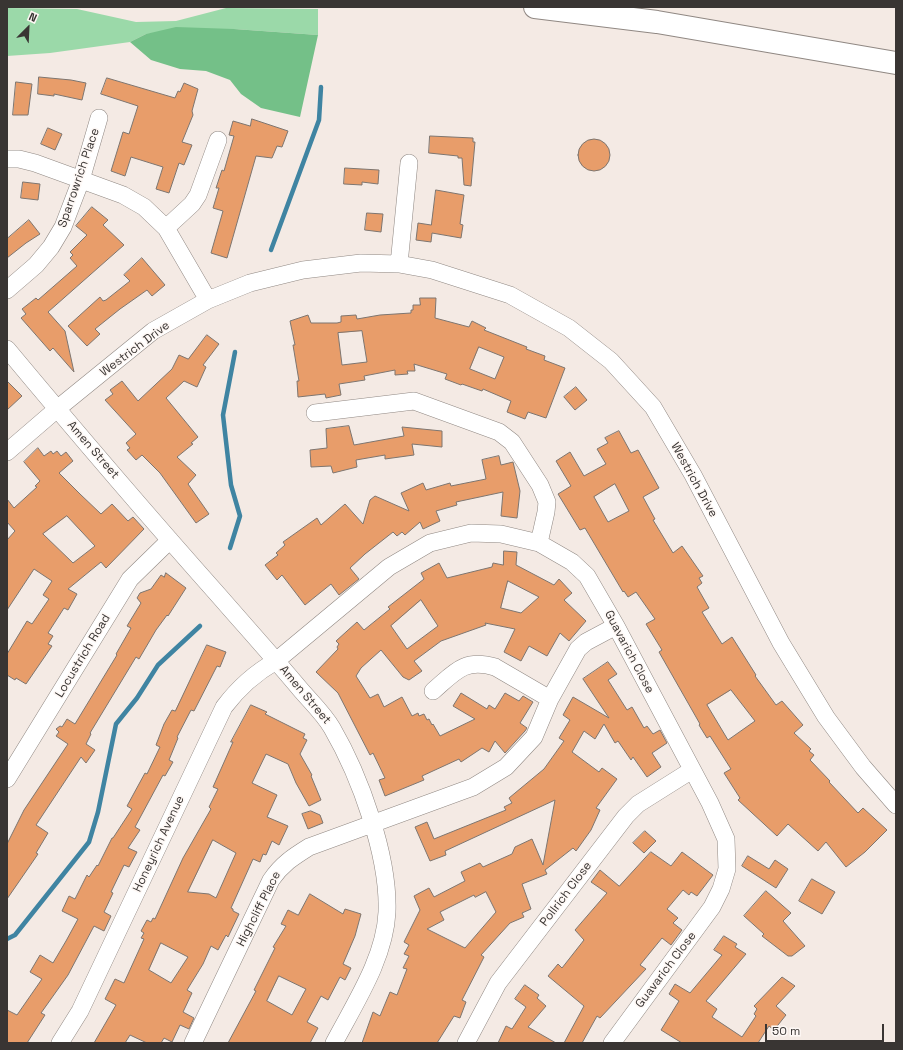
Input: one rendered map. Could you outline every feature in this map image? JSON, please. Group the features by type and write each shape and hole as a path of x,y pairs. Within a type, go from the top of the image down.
{"main road":[{"path":"535,7 657,22 896,63"}],"street":[{"name":"Sparrowrich Place","path":"7,290 36,265 52,247 63,227 81,180 100,118"},
{"path":"166,228 195,199 203,185 218,140"},
{"path":"7,159 35,163 134,201 166,228 208,300"},
{"path":"399,264 409,163"},
{"name":"Westrich Drive","path":"7,452 57,409 153,331 208,300 250,283 303,270 361,263 399,264 432,270 510,294 569,328 611,361 653,407 693,475 781,643 826,717 862,767 896,805"},
{"name":"Amen Street","path":"7,348 57,409 331,726 348,760 373,824 386,881 387,912 384,932 364,986 334,1043"},
{"path":"315,413 414,401 499,432 512,442 540,485 547,502 538,543"},
{"name":"Guavarich Close","path":"276,661 389,568 430,543 471,534 500,534 538,543 572,562 586,576 616,626 710,803 726,840 728,869 721,889 712,907 612,1043"},
{"name":"Locustrich Road","path":"7,780 130,579 170,540"},
{"name":"Highcliff Place","path":"193,1043 271,880 279,868 289,859 309,847 472,787 506,767 534,737 550,699 578,649 586,642 616,626"},
{"name":"Honeyrich Avenue","path":"60,1043 80,1011 224,707 235,691 258,672 276,661"},
{"path":"433,690 460,668 467,665 486,665 495,667 550,699"},
{"name":"Pollrich Close","path":"466,1043 498,983 626,816 638,804 692,770"}],"green space":[{"path":"7,8 77,9 136,22 176,21 226,8 318,9 318,35 234,29 146,34 130,42 50,53 7,56"},
{"path":"176,27 234,29 318,35 300,117 261,108 241,94 230,80 206,71 180,69 151,60 130,42 146,34"}],"building":[{"path":"39,77 86,83 82,100 54,94 54,96 38,94"},
{"path":"107,78 175,98 178,91 180,92 184,83 198,89 192,111 193,115 182,142 192,145 184,165 179,163 169,193 156,189 163,167 131,157 125,176 111,171 123,132 129,134 138,106 101,94"},
{"path":"16,82 32,84 28,115 13,115"},
{"path":"252,119 288,131 282,147 277,146 272,158 256,156 227,258 211,253 223,211 213,208 219,188 216,188 222,170 224,171 234,136 229,135 233,121 250,126"},
{"path":"48,128 62,134 55,150 41,144"},
{"path":"430,136 473,138 473,142 475,142 471,186 464,185 462,158 458,158 458,156 429,153"},
{"path":"594,139 600,140 607,146 610,155 609,161 603,168 594,171 588,170 581,164 578,155 579,149 585,142"},
{"path":"345,168 379,170 378,184 362,182 362,185 344,184"},
{"path":"23,182 40,184 38,200 21,198"},
{"path":"436,190 464,195 460,224 463,225 461,238 432,233 431,242 416,240 418,223 431,225"},
{"path":"92,207 108,220 103,225 124,245 48,312 65,331 74,372 53,348 50,351 21,318 26,314 22,309 36,298 38,300 77,266 70,258 73,255 70,252 87,235 76,226"},
{"path":"367,213 383,214 381,232 365,230"},
{"path":"29,220 40,234 7,258 7,239"},
{"path":"142,258 165,285 152,296 147,290 120,309 95,329 100,334 87,346 68,326 100,297 103,301 106,300 130,281 124,275"},
{"path":"420,298 436,298 435,318 469,327 472,321 486,328 484,330 527,347 526,349 545,356 544,360 565,368 546,418 528,412 525,419 507,412 511,401 483,389 482,391 445,379 447,374 414,364 415,371 407,371 408,374 395,375 395,370 364,376 365,380 339,384 341,395 326,398 325,394 298,397 297,381 299,381 293,345 295,345 290,321 308,315 311,323 337,323 341,322 341,316 356,315 357,319 380,315 411,313 411,310 413,310 413,305 420,305","holes":["362,331 367,362 342,365 338,333","479,347 504,357 495,379 470,369"]},
{"path":"207,335 219,344 203,365 206,367 197,387 184,381 166,398 198,437 191,443 193,444 177,457 196,475 188,484 209,514 196,523 160,473 142,455 136,460 127,450 130,448 126,443 136,434 105,400 113,394 110,390 122,381 138,401 172,369 179,355 188,359"},
{"path":"7,381 22,396 7,410"},
{"path":"576,387 587,400 575,410 564,397"},
{"path":"349,426 354,445 404,436 402,427 442,431 442,447 412,444 414,455 385,459 385,455 356,460 357,467 333,473 331,466 311,467 310,450 327,448 326,429"},
{"path":"619,431 631,453 638,450 659,488 643,497 655,519 653,520 673,553 682,546 703,576 699,578 702,583 697,587 709,608 702,612 722,644 732,637 756,675 755,676 776,705 782,701 803,725 794,733 811,749 809,751 814,755 810,760 858,813 863,808 887,830 865,852 846,867 826,842 818,851 788,824 777,836 738,800 740,798 724,773 731,769 710,736 707,738 699,725 700,724 659,652 662,650 646,624 655,619 636,592 628,597 624,591 623,592 585,528 580,530 558,494 571,486 556,461 570,452 584,476 606,464 597,449 608,443 605,438","holes":["615,484 629,511 608,522 594,497","731,690 755,721 728,740 707,705"]},
{"path":"38,448 44,456 51,451 53,454 57,451 61,456 66,452 73,461 59,473 80,494 101,514 112,504 128,521 133,517 144,529 106,568 101,562 68,589 77,594 68,610 64,608 48,633 53,636 48,644 52,646 26,684 7,675 7,654 27,621 32,624 49,599 43,595 52,581 34,569 7,610 7,540 15,531 7,522 7,499 14,508 37,487 35,486 40,481 24,462","holes":["67,516 95,546 73,563 43,534"]},
{"path":"499,456 501,465 513,462 520,491 517,518 501,516 503,492 456,502 457,505 436,511 440,521 423,529 420,522 405,535 402,532 397,536 393,532 365,554 350,568 359,579 339,595 331,584 305,605 282,575 277,580 265,565 278,555 276,553 285,545 283,542 317,518 321,525 345,504 363,524 370,500 375,496 409,511 401,493 423,483 426,490 450,483 451,486 486,479 482,460"},
{"path":"504,551 517,552 516,565 554,585 559,579 572,593 564,600 586,621 569,641 560,633 547,656 529,646 521,661 504,652 515,629 485,623 486,625 441,641 414,661 422,671 409,680 403,677 381,650 361,668 356,676 370,698 378,694 384,707 402,697 412,716 418,713 419,716 424,714 427,720 429,719 432,725 433,724 440,736 475,719 453,706 461,693 487,709 489,705 495,709 505,693 519,701 523,696 533,702 520,723 527,728 505,753 495,741 489,752 482,748 461,762 459,759 422,776 424,780 385,796 379,780 385,778 373,753 370,755 338,693 316,672 338,649 337,647 339,644 336,641 357,622 364,630 390,609 388,607 424,579 421,573 439,563 447,578 492,567 493,563 503,565","holes":["508,581 539,597 521,613 501,608","421,600 438,626 407,649 391,626"]},
{"path":"166,573 186,588 168,616 167,615 156,630 139,659 136,657 90,733 91,734 86,744 95,750 86,763 81,757 36,825 48,833 36,853 38,854 7,899 7,844 24,810 68,744 56,736 59,732 56,729 60,726 62,727 67,719 75,724 117,655 116,654 131,628 127,626 141,603 137,598 140,593 151,589 161,575 164,577"},
{"path":"207,645 226,652 220,667 217,666 194,711 191,710 177,737 178,738 169,760 173,762 165,776 163,775 135,827 140,830 128,848 137,852 129,867 124,865 111,892 113,893 104,912 111,916 104,931 94,926 68,975 41,1013 45,1015 27,1043 7,1043 7,1010 17,1015 42,979 30,972 40,955 53,963 66,941 78,919 62,911 69,896 75,899 87,875 89,877 97,865 98,866 112,838 132,809 127,806 145,773 147,774 160,747 156,745 164,724 172,710 175,711"},
{"path":"608,662 617,674 608,680 627,710 632,707 644,728 647,726 653,734 660,730 667,743 652,753 661,767 647,777 633,757 631,760 618,741 615,743 604,724 595,739 584,731 572,752 599,772 602,768 617,779 596,808 600,810 591,830 576,851 573,848 545,870 547,874 522,884 531,909 522,913 524,917 510,923 481,955 484,957 462,1000 466,1002 460,1018 454,1016 437,1043 362,1043 373,1012 380,1016 390,992 397,995 407,969 403,968 409,956 404,954 409,945 404,942 420,910 414,896 429,888 434,897 465,881 461,872 480,863 483,867 512,854 515,847 532,839 543,865 555,800 445,851 446,855 430,861 415,827 427,822 434,839 506,810 504,807 512,803 509,798 544,769 564,741 559,738 570,720 563,715 573,697 609,718 583,679","holes":["486,892 496,912 465,948 427,929 444,920 440,912 474,895 475,897"]},
{"path":"251,705 267,712 265,714 305,734 303,738 307,740 300,754 312,775 311,776 321,800 309,806 296,783 288,764 266,754 252,783 277,795 267,817 288,826 279,845 272,841 266,855 263,854 260,862 253,859 231,908 239,914 228,937 226,935 218,950 211,946 203,964 187,990 192,993 183,1012 194,1018 189,1029 180,1025 172,1042 164,1038 161,1043 147,1043 130,1035 125,1043 94,1043 116,1005 105,999 115,979 124,983 144,939 141,938 144,933 141,931 147,920 151,922 153,918 155,919 183,858 211,809 209,807 218,789 213,787 233,742 231,742","holes":["213,840 236,853 216,898 209,894 188,892","161,943 188,957 171,983 149,970"]},
{"path":"311,811 320,815 323,823 308,829 302,814"},
{"path":"645,831 656,841 644,853 633,843"},
{"path":"651,852 671,866 682,852 713,875 697,896 691,892 689,895 683,890 667,909 678,918 673,923 682,930 671,945 662,938 640,965 646,969 600,1018 597,1016 582,1043 564,1043 584,1006 548,976 558,964 562,968 584,940 575,930 607,893 591,882 600,870 619,886"},
{"path":"748,856 769,869 775,860 788,869 776,888 742,866"},
{"path":"812,879 835,892 822,914 799,901"},
{"path":"766,891 791,913 783,921 805,946 792,956 788,956 762,936 764,934 744,916"},
{"path":"310,894 343,914 345,909 361,914 355,936 343,964 351,968 345,980 340,977 328,1000 321,996 307,1022 318,1028 310,1043 228,1043 256,991 254,990 275,948 273,947 286,926 281,924 288,910 298,915","holes":["279,976 306,989 292,1015 267,1001"]},
{"path":"724,936 737,944 735,947 746,954 706,1001 717,1009 712,1017 742,1037 756,1016 754,1014 757,1009 754,1006 782,977 795,986 776,1006 786,1015 774,1030 769,1026 758,1043 682,1043 661,1030 679,1001 669,994 675,984 690,993 722,955 714,950"},
{"path":"525,985 539,995 537,998 546,1006 528,1027 556,1043 498,1043 506,1026 512,1029 526,1007 515,999"}],"waterway":[{"path":"271,250 319,120 321,87"},
{"path":"230,548 240,516 231,485 223,415 235,352"},
{"path":"7,939 15,935 89,842 98,812 116,724 137,698 158,665 200,626"}]}
